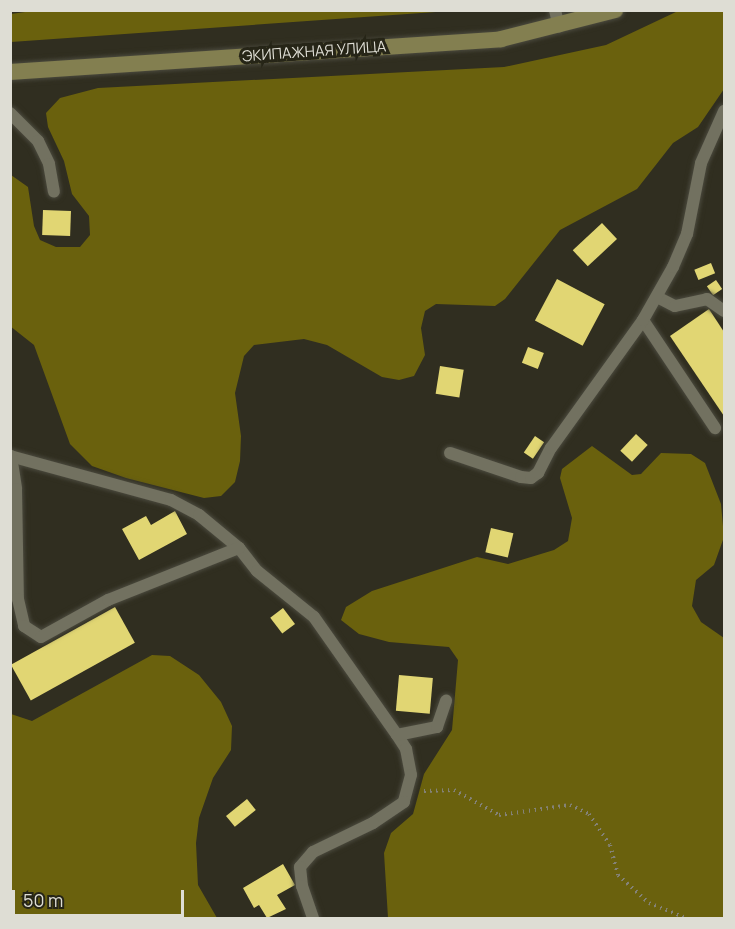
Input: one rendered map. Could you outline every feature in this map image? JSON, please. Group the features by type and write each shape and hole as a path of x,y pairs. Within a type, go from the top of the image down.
{"main road":[{"name":"ЭКИПАЖНАЯ УЛИЦА","path":"10,72 501,39 557,19 615,10"}],"lane":[{"path":"450,453 531,478 657,297 687,234 701,164 724,111"},
{"path":"10,113 38,141 49,164 54,192"},
{"path":"657,297 675,306 707,300 724,311"},
{"path":"643,320 715,428"},
{"path":"239,548 108,600 41,637 24,626 18,599 16,489 11,456 171,500 199,514 239,548 257,571 314,617 397,735 406,749 411,776 404,802 373,823 313,852 300,867 302,886 314,918"},
{"path":"397,735 437,727 446,701"}],"path":[{"path":"422,791 454,790 499,815 570,805 589,814 610,845 618,875 649,903 686,918"}],"shaded area":[{"path":"32,11 450,11 11,42 11,14"},
{"path":"678,11 724,11 724,89 698,127 673,143 637,189 560,230 505,299 495,306 436,304 425,311 421,328 425,355 414,376 399,380 382,377 327,345 304,339 254,345 244,356 235,393 241,436 240,461 235,482 221,496 204,498 126,478 92,466 70,444 34,345 10,326 11,175 28,187 34,226 40,240 56,247 80,247 90,235 89,216 72,194 64,161 48,127 46,113 60,98 98,88 504,67 606,45"},
{"path":"592,446 632,475 641,474 661,453 691,454 705,463 721,504 724,537 714,565 696,580 692,606 701,622 724,638 724,918 388,918 384,853 391,833 413,814 424,774 452,730 458,660 449,647 389,642 359,634 341,620 346,607 372,591 477,557 508,564 554,550 568,541 572,518 560,478 562,469"},
{"path":"152,655 170,656 199,675 221,702 232,726 231,750 213,778 199,818 196,843 198,885 217,918 11,918 11,714 32,721"}],"building":[{"path":"43,210 71,211 70,236 42,235"},
{"path":"602,223 617,239 588,266 573,250"},
{"path":"711,263 715,273 698,280 694,270"},
{"path":"557,279 605,304 583,346 535,320"},
{"path":"716,280 722,289 713,295 707,286"},
{"path":"709,309 724,332 724,416 670,336"},
{"path":"528,347 544,353 538,369 522,363"},
{"path":"440,366 464,370 459,397 436,394"},
{"path":"636,434 648,445 632,462 620,451"},
{"path":"535,436 544,442 533,459 524,453"},
{"path":"175,511 187,534 139,560 122,529 146,516 151,525"},
{"path":"491,528 513,533 508,558 485,552"},
{"path":"115,607 135,643 31,701 11,665"},
{"path":"283,608 295,624 282,634 270,618"},
{"path":"399,675 433,678 430,714 396,711"},
{"path":"247,799 256,810 235,827 226,816"},
{"path":"283,864 295,885 277,895 286,909 267,918 259,905 254,908 243,888"}]}
